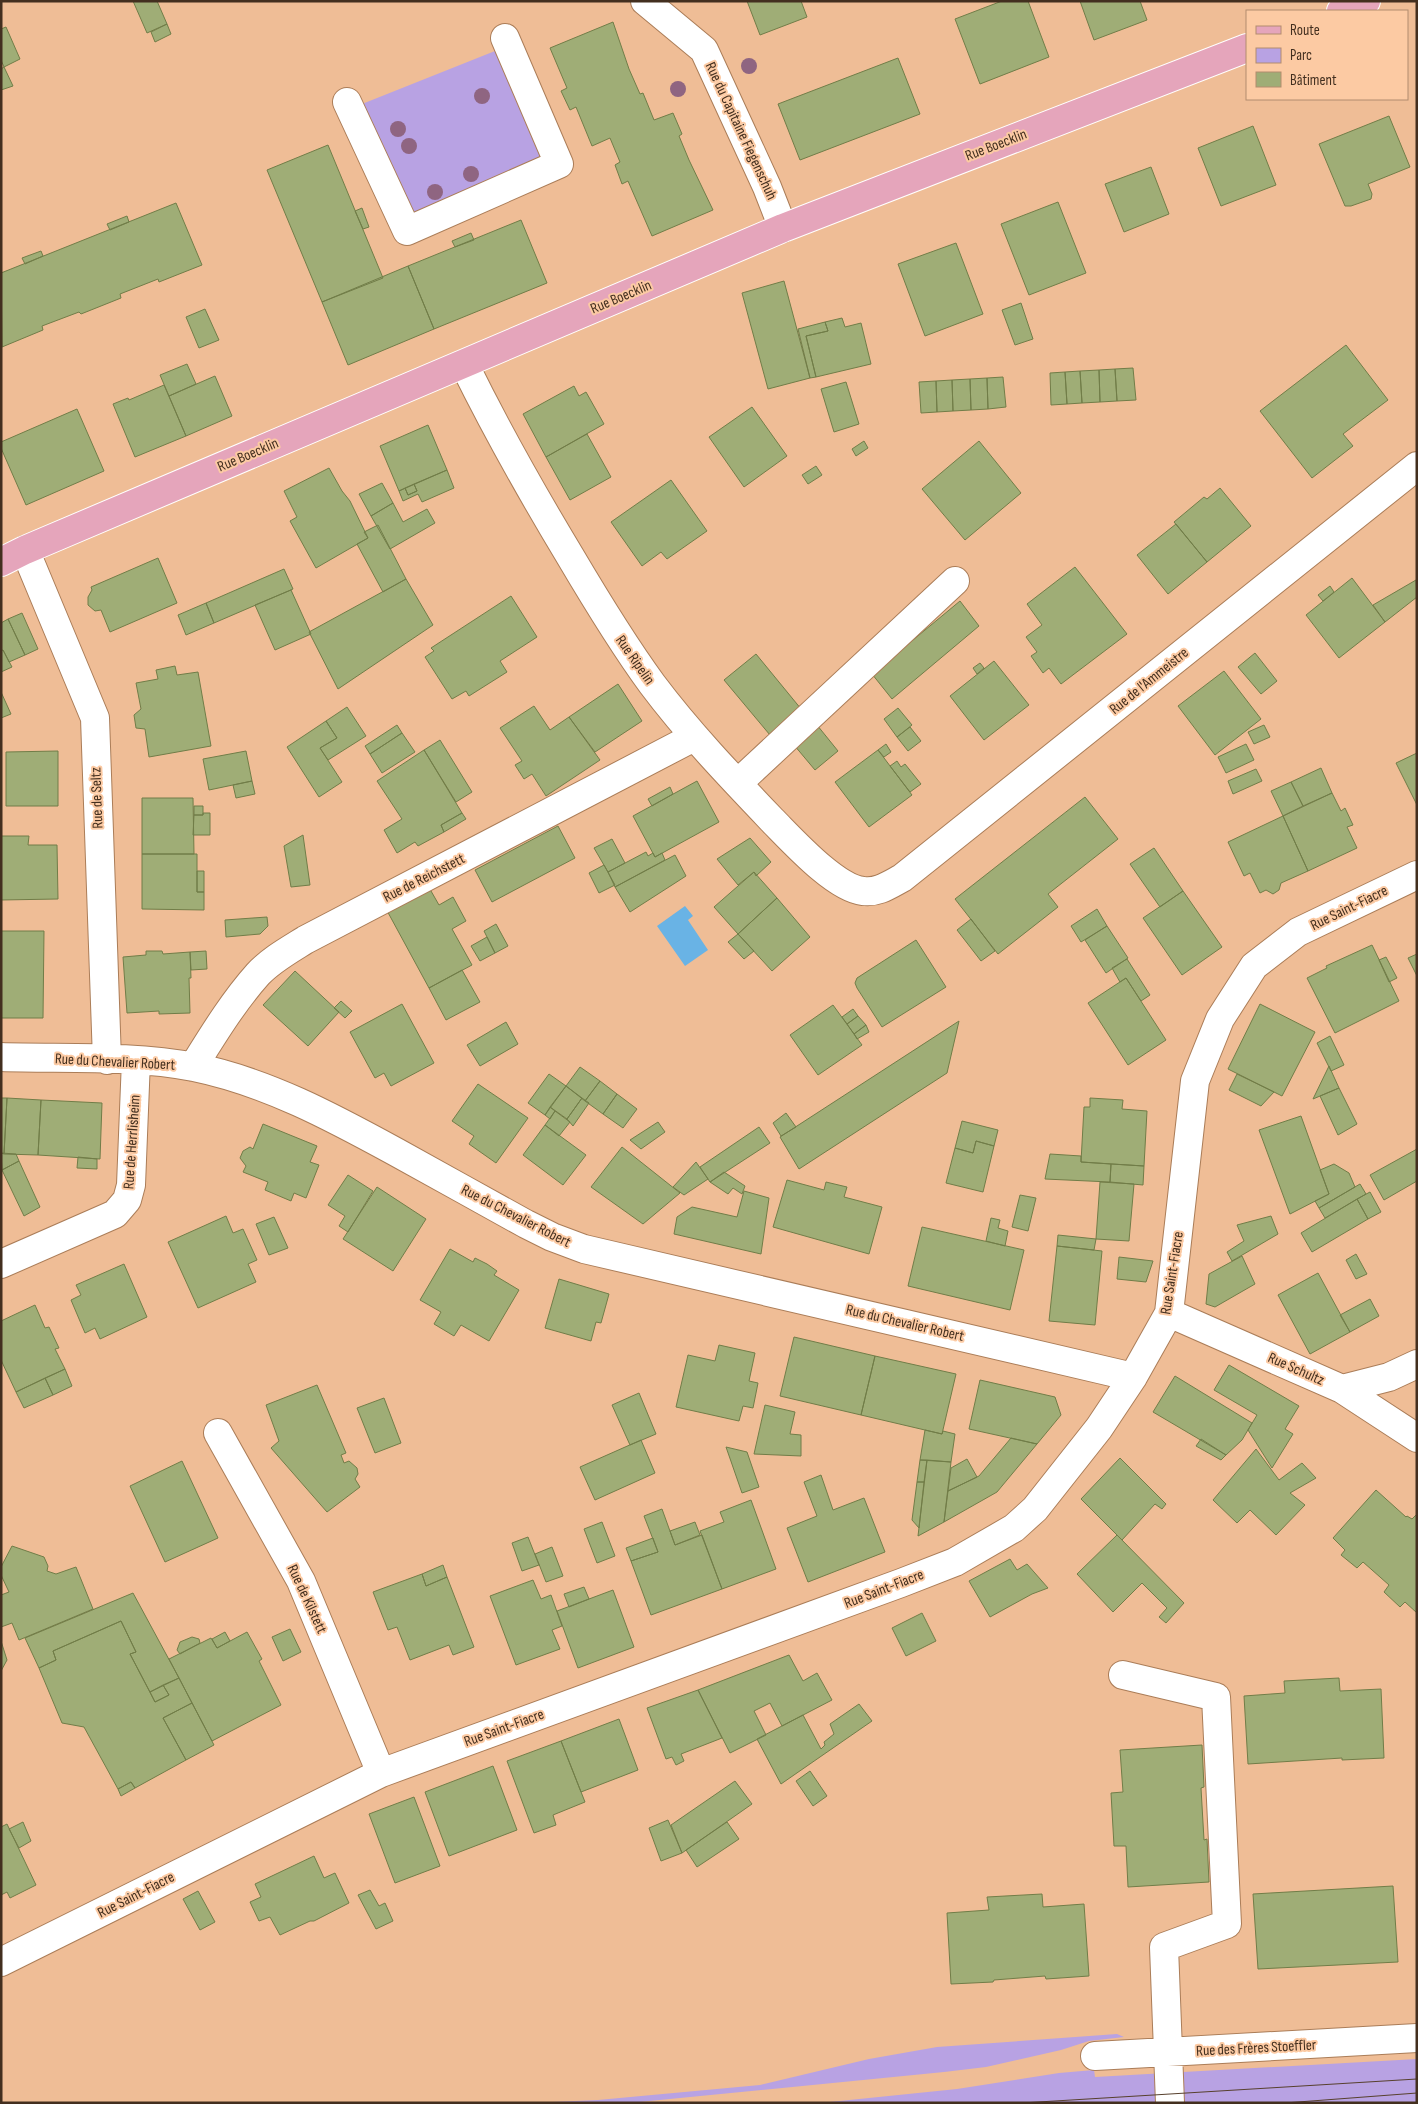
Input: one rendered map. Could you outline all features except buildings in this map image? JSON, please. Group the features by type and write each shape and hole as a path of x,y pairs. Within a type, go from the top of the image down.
{"main road":[{"path":"1344,10 1366,1"},
{"name":"Rue Boecklin","path":"13,556 783,228 1246,48"}],"street":[{"name":"Rue du Capitaine Fiegenschuh","path":"644,1 704,50 767,187 783,228"},
{"path":"347,102 407,232 559,164 505,38"},
{"name":"Rue Ripelin","path":"464,364 494,424 553,528 611,626 652,684 694,737 789,838 839,882 862,891 878,891"},
{"name":"Rue de l'Ammeistre","path":"878,891 902,878 1417,466"},
{"name":"Rue de Seltz","path":"13,556 95,718 107,1060"},
{"path":"738,783 955,581"},
{"name":"Rue de Reichstett","path":"193,1067 221,1023 259,974 282,954 305,940 694,737"},
{"name":"Rue Saint-Fiacre","path":"1,1962 381,1772 901,1583 954,1562 1014,1528 1035,1509 1099,1428 1133,1377 1169,1313 1195,1081 1220,1020 1254,966 1298,932 1417,875"},
{"name":"Rue du Chevalier Robert","path":"1,1057 136,1060 193,1067 239,1079 284,1095 345,1124 534,1229 584,1249 1133,1377"},
{"name":"Rue de Herrlisheim","path":"1,1264 115,1214 127,1200 131,1185 136,1060"},
{"name":"Rue Schultz","path":"1169,1313 1342,1389 1417,1438"},
{"path":"1342,1389 1389,1377 1417,1364"},
{"name":"Rue de Kilstett","path":"218,1433 301,1581 381,1772"},
{"path":"1123,1675 1216,1698 1227,1924 1164,1947 1170,2103"},
{"name":"Rue des Frères Stoeffler","path":"1095,2056 1417,2038"}],"green space":[{"path":"500,49 549,158 411,218 357,106"},
{"path":"1117,2034 1124,2037 1089,2041 1061,2050 986,2067 944,2072 629,2103 530,2103 598,2100 760,2085 869,2059 937,2047"},
{"path":"1417,2059 1417,2103 820,2103 957,2089 1059,2073 1094,2070 1095,2077"}],"water":[{"path":"685,906 693,916 688,920 708,950 685,966 657,926"}],"tram line":[{"path":"1022,2103 1417,2079"},
{"path":"1285,2103 1417,2093"}]}
